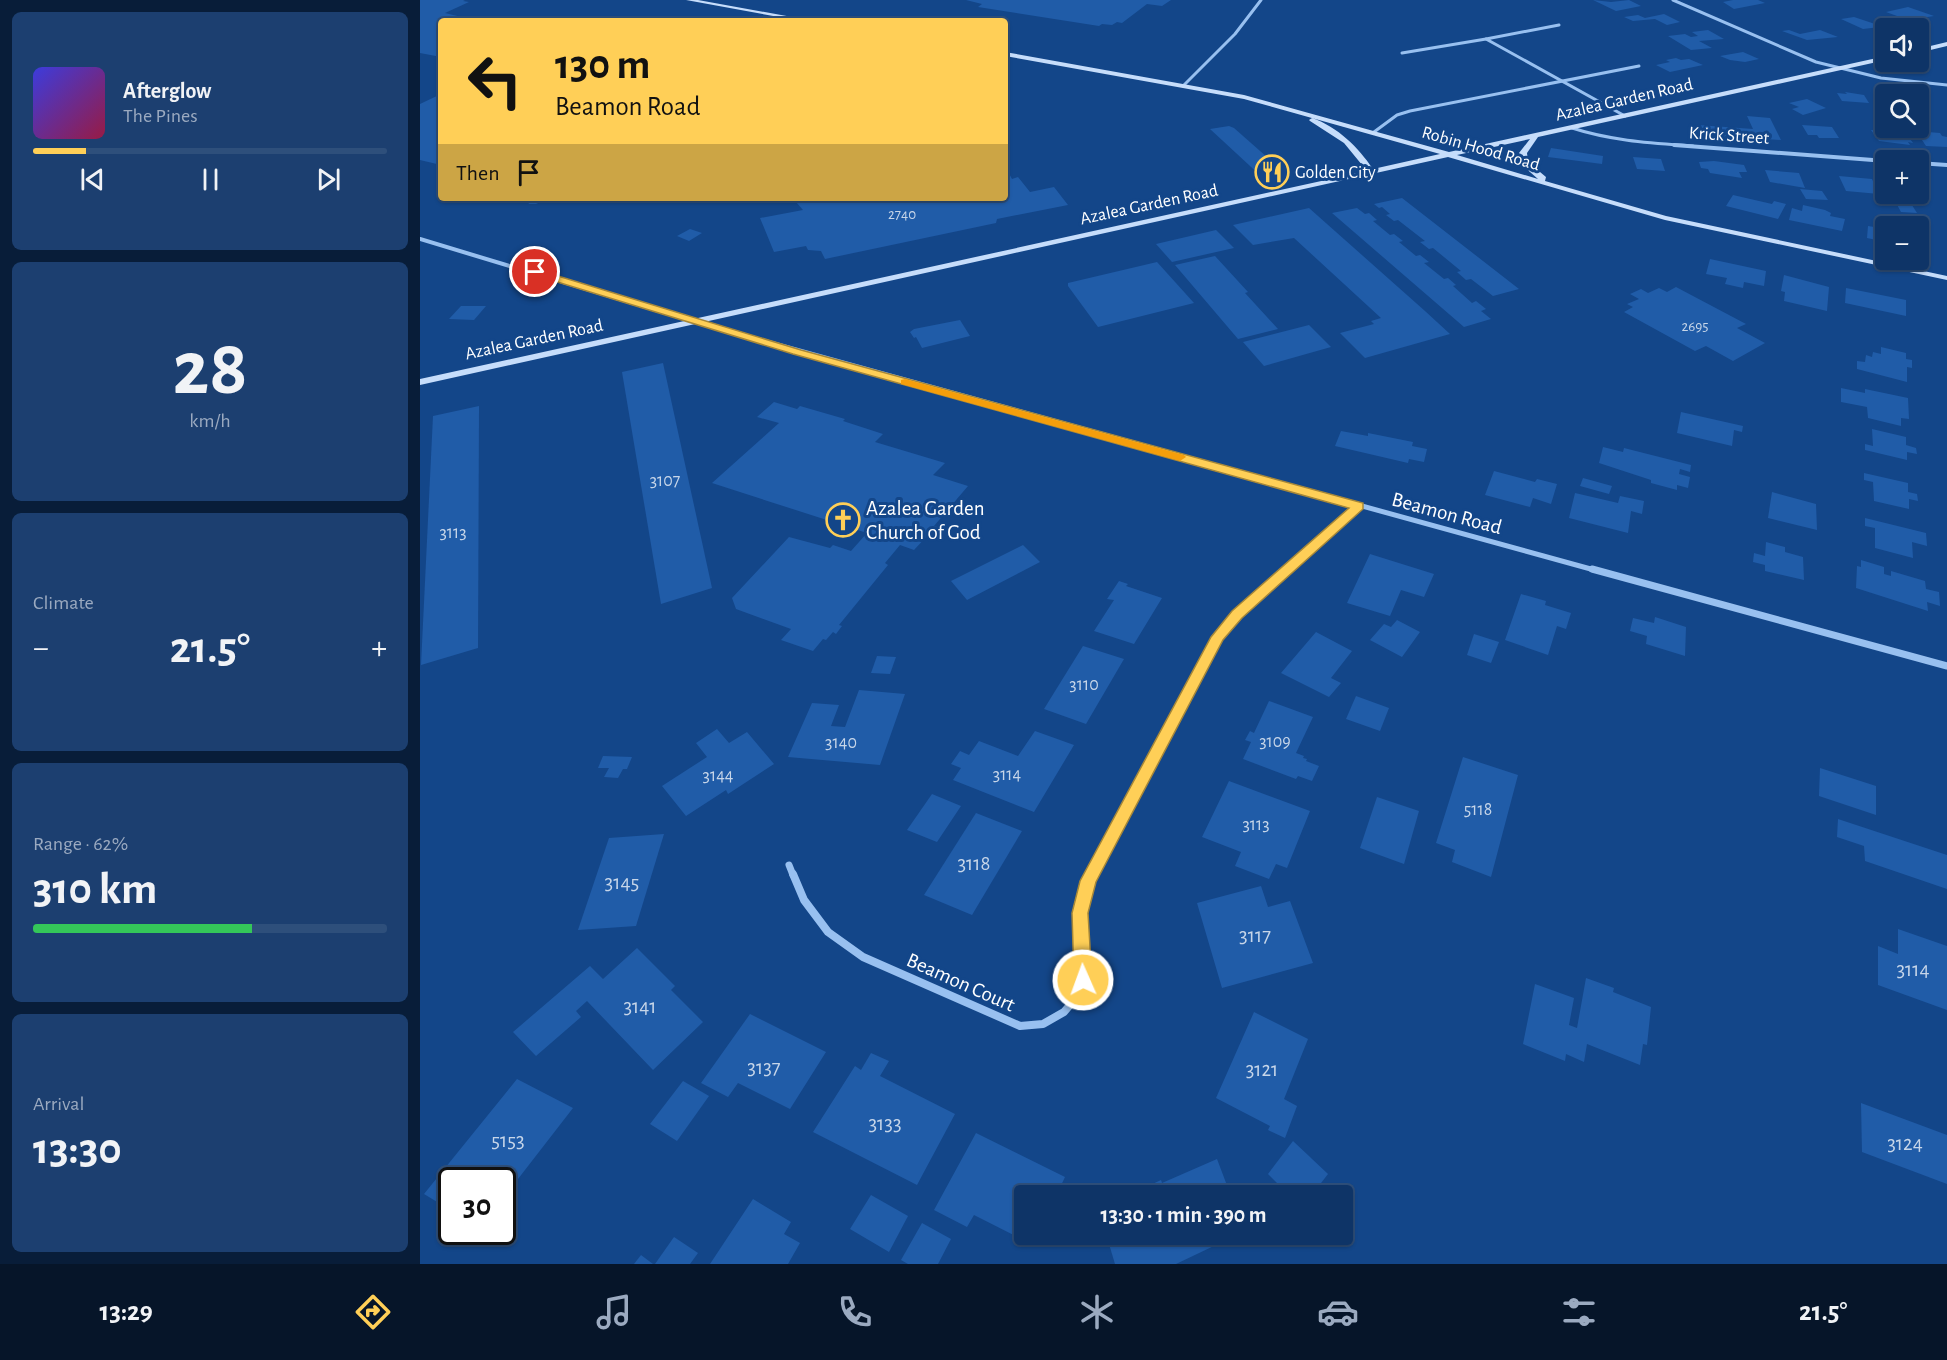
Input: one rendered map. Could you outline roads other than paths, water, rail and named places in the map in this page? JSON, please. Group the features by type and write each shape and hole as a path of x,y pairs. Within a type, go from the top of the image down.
{"main road":[{"path":"689,0 794,18"},
{"path":"1929,48 1947,44"},
{"name":"Robin Hood Road","path":"1008,55 1184,85 1284,107 1665,218 1947,278"},
{"name":"Azalea Garden Road","path":"420,382 1875,60"},
{"path":"1284,107 1335,133 1357,151 1371,172"},
{"path":"1535,136 1523,153 1525,164 1546,182"}],"street":[{"path":"1184,85 1230,41 1247,22 1261,0"},
{"path":"1673,0 1816,63 1892,80 1947,85"},
{"path":"1402,53 1559,25"},
{"path":"1486,39 1625,116"},
{"path":"1374,132 1397,115 1410,111 1639,66"},
{"name":"Krick Street","path":"1572,128 1599,137 1623,141 1875,160"},
{"path":"1929,164 1947,165"},
{"name":"Beamon Road","path":"420,239 797,352 1947,666"},
{"name":"Beamon Court","path":"789,864 804,900 828,932 863,957 1020,1026 1043,1024 1064,1012 1076,998 1083,980 1080,913 1088,881 1218,637 1237,614 1358,506"}],"place":[{"name":"Golden City","path":"1272,172"},
{"name":"Azalea Garden Church of God","path":"843,520"}]}
